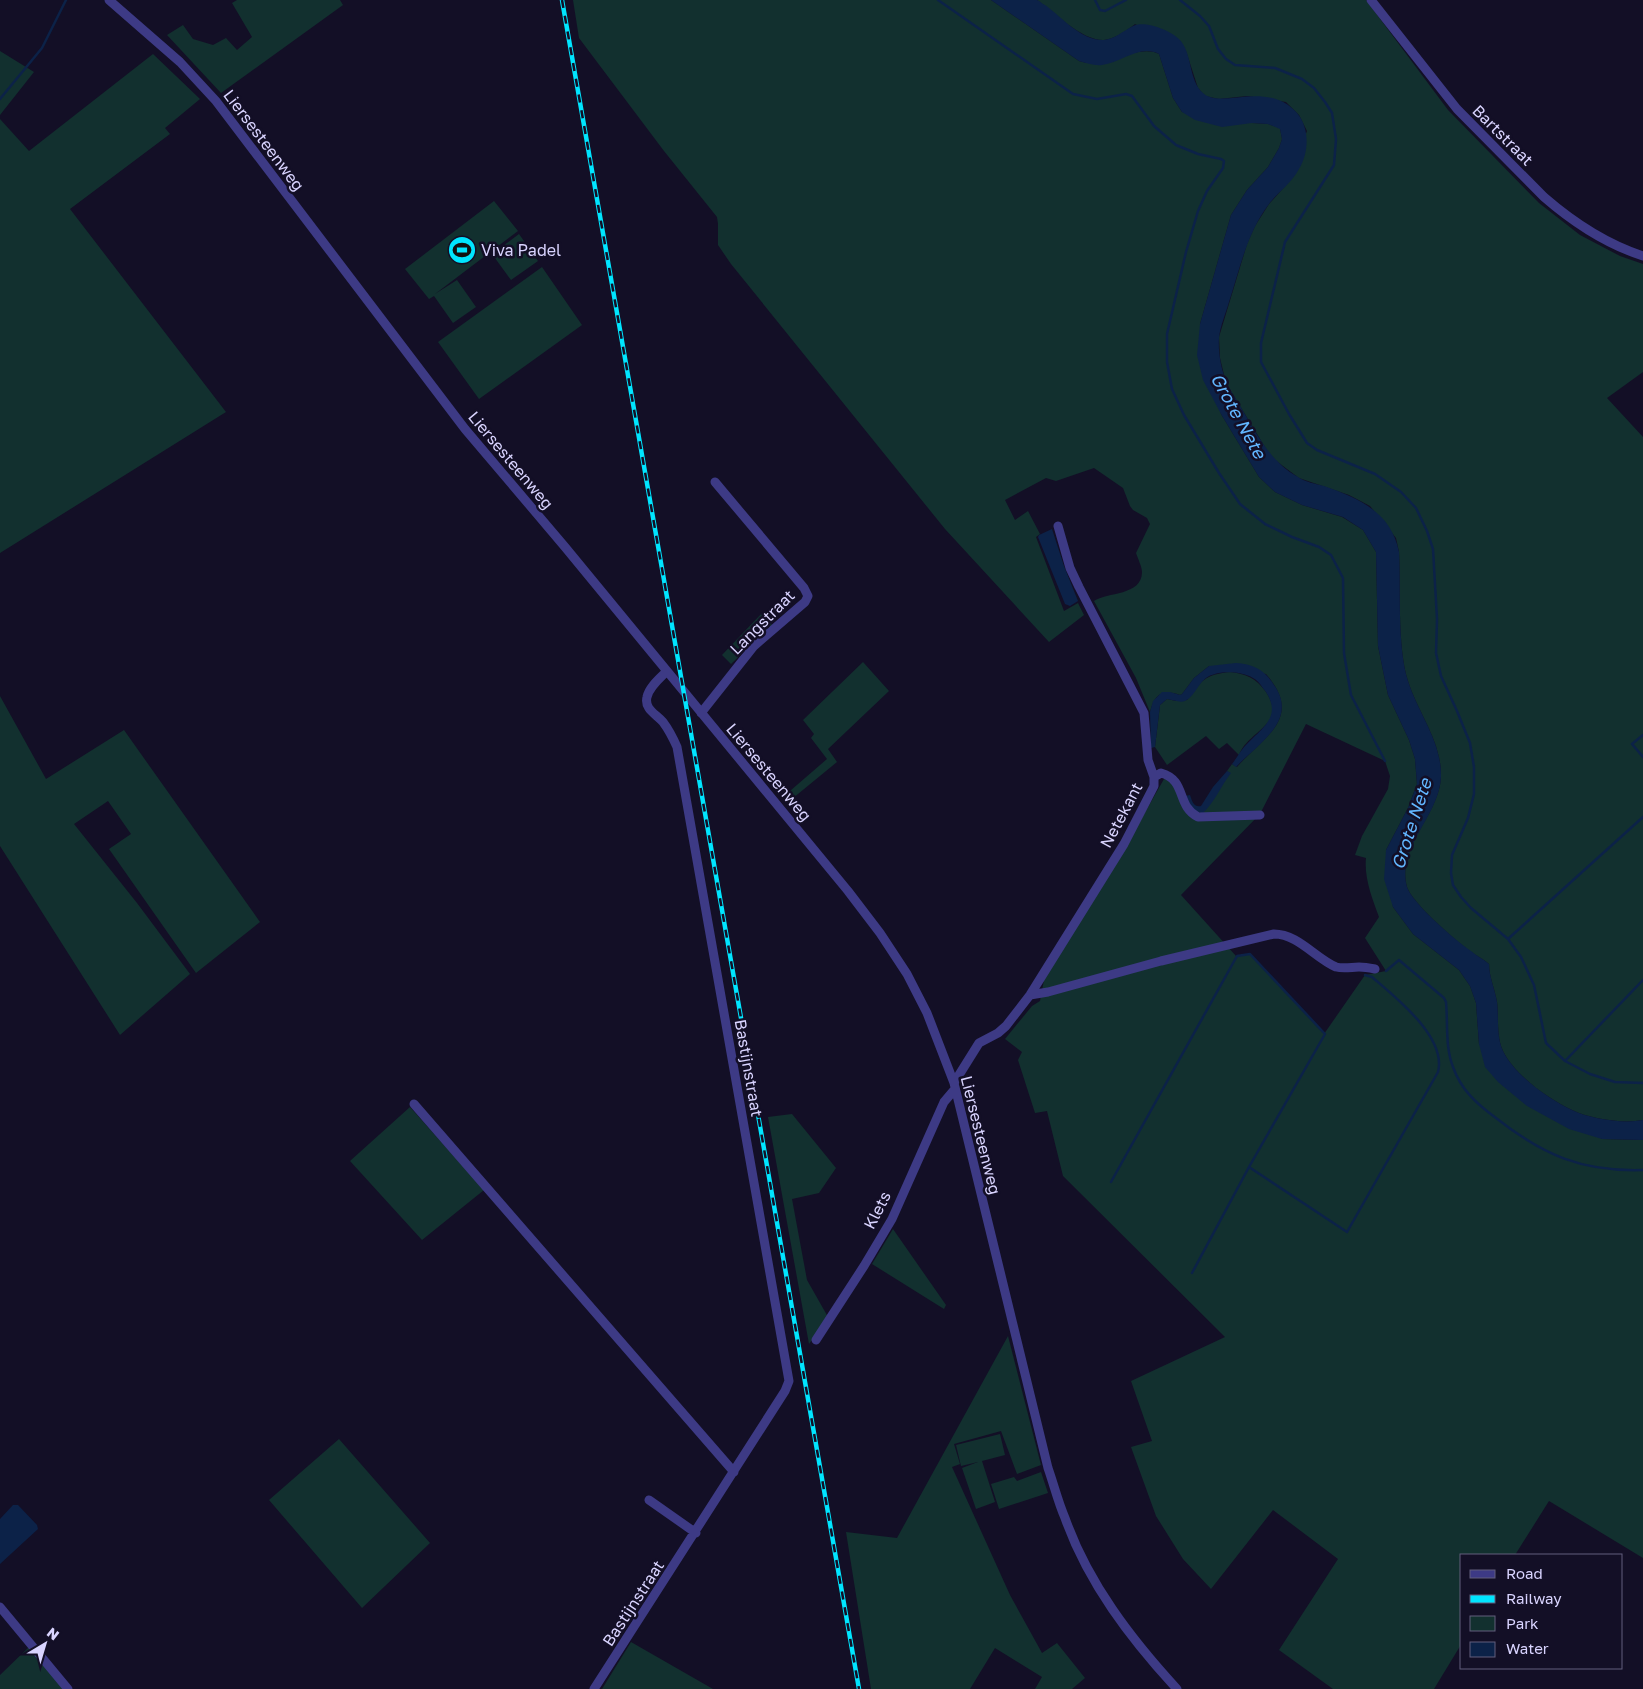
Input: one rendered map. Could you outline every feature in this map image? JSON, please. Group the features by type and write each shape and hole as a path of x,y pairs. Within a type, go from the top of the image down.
{"street":[{"name":"Liersesteenweg","path":"109,0 180,62 216,101 465,429 566,547 848,891 907,974 927,1014 955,1086 1048,1468 1065,1520 1084,1560 1113,1610 1145,1653 1177,1689"},
{"name":"Bartstraat","path":"1371,0 1457,109 1544,197 1593,234 1625,250 1643,256"},
{"name":"Langstraat","path":"701,713 754,646 805,602 808,596 804,588 715,482"},
{"name":"Netekant","path":"955,1086 979,1043 998,1033 1006,1026 1030,995 1124,844 1154,786 1154,777 1148,760 1144,713 1070,568 1058,526"},
{"name":"Bastijnstraat","path":"594,1689 696,1533 785,1391 789,1380 677,747 662,721 647,706 647,696 653,686 667,671"},
{"path":"1154,777 1161,773 1168,775 1180,789 1183,802 1189,813 1198,817 1260,815"},
{"path":"1030,995 1048,992 1262,936 1280,934 1297,942 1335,966 1343,968 1360,966 1375,969"},
{"name":"Klets","path":"816,1340 892,1219 944,1102 955,1086"},
{"path":"414,1104 734,1472"},
{"path":"649,1500 696,1533"},
{"path":"0,1607 68,1689"}],"green space":[{"path":"237,0 340,0 343,5 221,93 167,35 183,25 193,39 213,45 226,38 237,50 252,37 232,3"},
{"path":"573,0 991,0 1079,61 1099,62 1141,52 1159,54 1173,98 1182,112 1268,124 1280,128 1282,139 1279,148 1268,167 1247,190 1231,215 1200,324 1221,414 1259,477 1275,492 1302,505 1342,517 1363,530 1376,552 1378,646 1388,695 1409,740 1415,759 1417,784 1408,808 1386,850 1393,907 1413,934 1459,970 1470,986 1476,1003 1479,1044 1602,1139 1643,1140 1643,1558 1549,1501 1516,1554 1460,1554 1460,1646 1434,1689 1333,1689 1279,1650 1338,1559 1273,1510 1211,1589 1183,1559 1156,1516 1131,1447 1152,1441 1131,1381 1225,1337 1063,1176 1047,1111 1035,1113 1018,1060 1022,1052 1005,1039 1032,1006 1040,1001 1044,980 1127,844 1164,779 1170,780 1200,813 1230,773 1227,771 1232,764 1237,767 1276,725 1281,714 1281,703 1277,689 1266,674 1209,666 1194,678 1182,694 1163,693 1157,697 1150,712 1136,678 1094,601 1130,589 1140,580 1142,570 1136,553 1150,524 1147,518 1133,510 1130,506 1123,488 1094,468 1056,481 1046,478 1005,500 1015,520 1028,511 1040,534 1036,537 1064,611 1078,603 1084,615 1049,642 945,529 731,264 718,245 717,217 664,151 579,38","holes":["1306,724 1385,761 1390,776 1388,789 1362,836 1355,855 1366,858 1367,880 1379,917 1365,938 1386,971 1365,975 1324,1034 1250,954 1236,956 1181,895 1260,814"]},
{"path":"1037,0 1366,0 1448,110 1539,203 1580,235 1620,256 1643,264 1643,372 1607,398 1643,437 1643,1120 1617,1121 1579,1113 1553,1099 1523,1077 1508,1060 1501,1045 1497,1002 1489,964 1445,931 1425,912 1407,887 1405,872 1407,858 1412,844 1439,791 1441,777 1438,752 1412,693 1405,667 1401,635 1399,552 1396,538 1370,506 1349,495 1299,478 1271,457 1226,383 1220,358 1219,337 1247,244 1255,226 1269,204 1287,184 1307,131 1299,115 1286,102 1247,96 1219,99 1205,96 1198,88 1186,51 1135,24 1124,32 1104,40 1087,36 1069,25"},
{"path":"0,51 34,72 0,115"},
{"path":"153,54 200,99 165,128 170,134 70,209 226,412 0,553 0,119 29,151"},
{"name":"Viva Padel","path":"494,201 518,231 435,294 457,280 476,307 453,323 434,296 429,299 405,269"},
{"name":"Viva Padel","path":"519,234 538,261 511,280 492,254"},
{"path":"542,267 582,325 479,399 438,342"},
{"path":"763,612 772,625 731,664 722,655"},
{"path":"863,662 889,691 828,749 837,762 787,803 783,797 827,759 811,738 814,734 803,720"},
{"path":"1230,672 1250,678 1262,687 1272,703 1272,712 1269,720 1244,746 1239,755 1227,743 1219,749 1206,736 1167,765 1155,747 1160,705 1167,699 1176,701 1187,700 1204,680 1214,675"},
{"path":"0,696 46,779 124,730 260,922 196,973 109,849 131,834 108,801 74,824 137,903 190,974 120,1035 0,846"},
{"path":"410,1107 484,1190 422,1240 350,1161"},
{"path":"792,1114 836,1168 819,1193 792,1199 807,1280 828,1317 809,1344 768,1117"},
{"path":"893,1229 946,1305 944,1309 872,1264"},
{"path":"1008,1336 1041,1465 1017,1474 1001,1431 954,1444 960,1464 952,1467 1010,1595 1042,1653 1057,1643 1085,1678 1072,1689 1035,1689 1042,1677 995,1648 970,1689 871,1689 846,1532 897,1538"},
{"path":"1000,1434 1005,1455 982,1461 995,1502 976,1509 962,1468 978,1462 961,1466 956,1445"},
{"path":"339,1439 430,1543 362,1608 269,1500"},
{"path":"1041,1472 1048,1493 999,1509 991,1484 1014,1477 1017,1481"},
{"path":"631,1642 713,1689 602,1689"},
{"path":"29,1647 64,1689 0,1689 0,1675"}],"water":[{"name":"Grote Nete","path":"991,0 1037,0 1080,33 1096,39 1112,38 1138,24 1163,29 1179,39 1183,45 1187,52 1195,81 1203,93 1221,99 1259,96 1272,98 1285,103 1301,119 1307,141 1305,156 1293,179 1269,204 1255,227 1245,251 1222,324 1219,349 1225,378 1260,439 1280,464 1301,479 1350,496 1372,509 1389,527 1395,538 1399,552 1401,635 1405,667 1412,693 1438,752 1441,777 1439,792 1412,845 1407,859 1405,872 1407,887 1425,912 1445,931 1489,964 1497,1002 1501,1045 1508,1060 1523,1077 1543,1093 1579,1113 1617,1121 1643,1120 1643,1140 1602,1139 1569,1129 1527,1106 1498,1082 1485,1067 1479,1044 1476,1003 1470,986 1459,970 1413,934 1393,907 1384,879 1386,850 1408,808 1417,784 1415,759 1409,740 1388,695 1378,646 1376,552 1363,530 1343,517 1302,505 1275,492 1259,477 1203,380 1197,355 1200,324 1231,215 1247,190 1268,167 1279,148 1282,139 1280,129 1268,124 1252,123 1222,127 1195,120 1182,112 1173,98 1159,54 1144,51 1102,65 1093,65 1079,61"},
{"path":"1052,529 1078,601 1070,606 1065,604 1038,537"},
{"path":"1236,663 1253,666 1267,675 1280,698 1282,709 1279,720 1273,731 1264,740 1236,767 1232,764 1244,747 1268,722 1272,708 1266,692 1255,679 1230,672 1211,675 1206,678 1191,697 1185,701 1179,702 1167,699 1160,705 1155,747 1151,748 1150,712 1153,701 1162,692 1180,695 1194,678 1209,666"},
{"path":"1227,771 1231,773 1207,809 1203,813 1194,811 1185,796 1190,795 1195,805 1201,806 1213,787"},
{"path":"13,1505 18,1505 37,1525 38,1529 0,1564 0,1519"}],"waterway":[{"path":"0,99 42,48 66,0"},
{"path":"938,0 1073,94 1097,99 1126,94 1132,96 1154,126 1176,145 1198,154 1224,161 1223,168 1207,191 1198,211 1186,252 1167,334 1167,362 1172,389 1184,415 1240,504 1265,524 1319,547 1331,555 1343,578 1344,653 1351,695 1385,761"},
{"path":"1095,0 1100,10 1105,11 1126,0"},
{"path":"1180,0 1209,26 1218,49 1226,59 1235,65 1275,68 1302,79 1314,88 1332,113 1336,139 1334,165 1285,242 1261,343 1261,362 1307,443 1317,450 1375,474 1401,492 1416,508 1427,531 1433,549 1437,619 1436,653 1441,676 1470,743 1474,767 1474,794 1468,818 1452,855 1451,873 1453,885 1471,908 1508,939"},
{"path":"1643,735 1632,744 1643,757"},
{"path":"1565,1061 1546,1043 1534,985 1521,957 1508,939 1643,817"},
{"path":"1111,1182 1237,956 1250,954 1325,1034 1249,1167 1192,1273"},
{"path":"1386,971 1399,960 1444,998 1446,1002 1450,1059 1456,1075 1465,1090 1489,1113 1530,1142 1564,1159 1601,1168 1643,1170"},
{"path":"1249,1167 1347,1232 1438,1072 1439,1059 1435,1045 1417,1019 1372,977 1365,975"},
{"path":"1643,980 1565,1061 1590,1074 1615,1082 1643,1083"}],"railway":[{"path":"562,0 859,1689"}],"place":[{"name":"Viva Padel","path":"462,250"}]}
